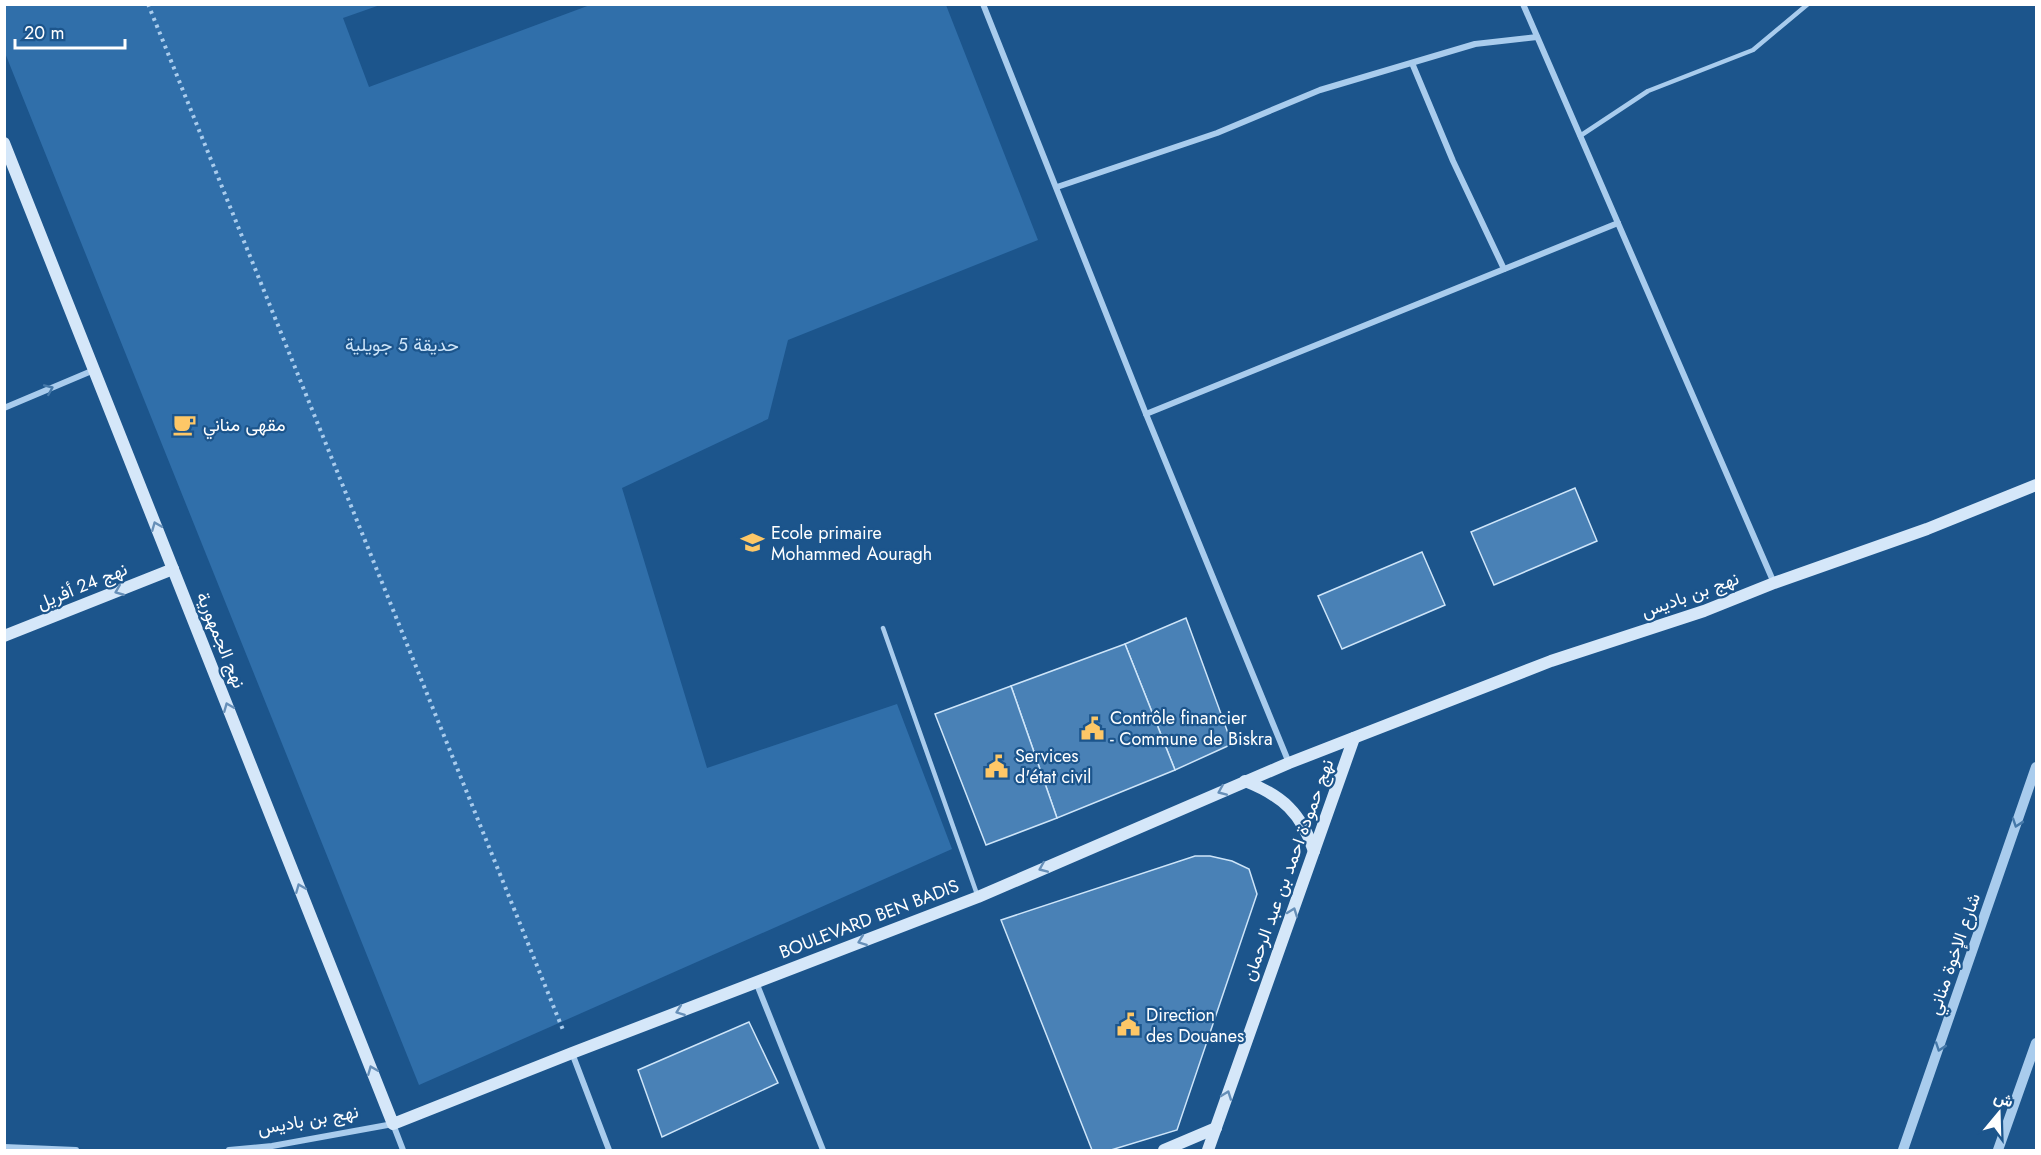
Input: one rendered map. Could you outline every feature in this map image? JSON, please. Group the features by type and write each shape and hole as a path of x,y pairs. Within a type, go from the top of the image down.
{"main road":[{"name":"نهج الجمهورية","path":"4,143 10,173 94,370 393,1124"},
{"name":"نهج بن باديس","path":"1354,738 1551,661 1704,611 1774,583 1927,529 2037,485"},
{"name":"نهج 24 أفريل","path":"4,636 173,569"},
{"name":"BOULEVARD BEN BADIS","path":"393,1124 978,897 1245,781 1354,738"},
{"name":"نهج حمودة احمد بن عبد الرحمان","path":"1208,1150 1354,738"},
{"path":"1245,781 1276,796 1289,807 1305,828 1314,851"},
{"path":"1164,1150 1216,1128"}],"street":[{"path":"983,4 1146,414 1289,763"},
{"path":"1523,4 1774,583"},
{"path":"1057,187 1217,133 1320,90 1475,44 1537,38"},
{"path":"1412,63 1453,161 1504,269"},
{"path":"1146,414 1618,223"},
{"path":"4,408 94,370"},
{"name":"شارع الإخوة مناني","path":"1903,1150 2036,768"},
{"path":"756,982 823,1150"},
{"path":"1998,1150 2037,1044"},
{"path":"572,1053 609,1150"},
{"name":"نهج بن باديس","path":"229,1150 272,1146 393,1124"},
{"name":"نهج الجمهورية","path":"393,1124 403,1150"},
{"path":"4,1147 76,1150"}],"lane":[{"path":"1580,136 1648,91 1753,50 1808,4"},
{"path":"883,628 978,897"}],"path":[{"path":"148,4 572,1053"}],"green space":[{"name":"حديقة 5 جويلية","path":"5,4 380,5 343,18 369,87 590,5 946,5 1038,240 788,340 768,419 622,488 707,768 897,704 952,849 419,1085 5,53"}],"building":[{"path":"1575,488 1597,541 1494,585 1471,532"},
{"path":"1422,552 1445,605 1342,649 1318,596"},
{"path":"1186,618 1232,744 1175,770 1125,644"},
{"name":"Contrôle financier - Commune de Biskra","path":"1125,644 1175,770 1057,818 1011,686"},
{"name":"Services d'état civil","path":"1011,686 1057,818 986,845 935,714"},
{"name":"Direction des Douanes","path":"1195,856 1210,856 1232,861 1249,869 1257,894 1177,1130 1111,1150 1092,1150 1001,920"},
{"path":"749,1022 778,1083 662,1137 638,1070"}],"place":[{"name":"مقهى مناني","path":"185,425"},
{"name":"Ecole primaire Mohammed Aouragh","path":"753,543"},
{"name":"Contrôle financier - Commune de Biskra","path":"1092,728"},
{"name":"Services d'état civil","path":"997,766"},
{"name":"Direction des Douanes","path":"1128,1025"}]}
